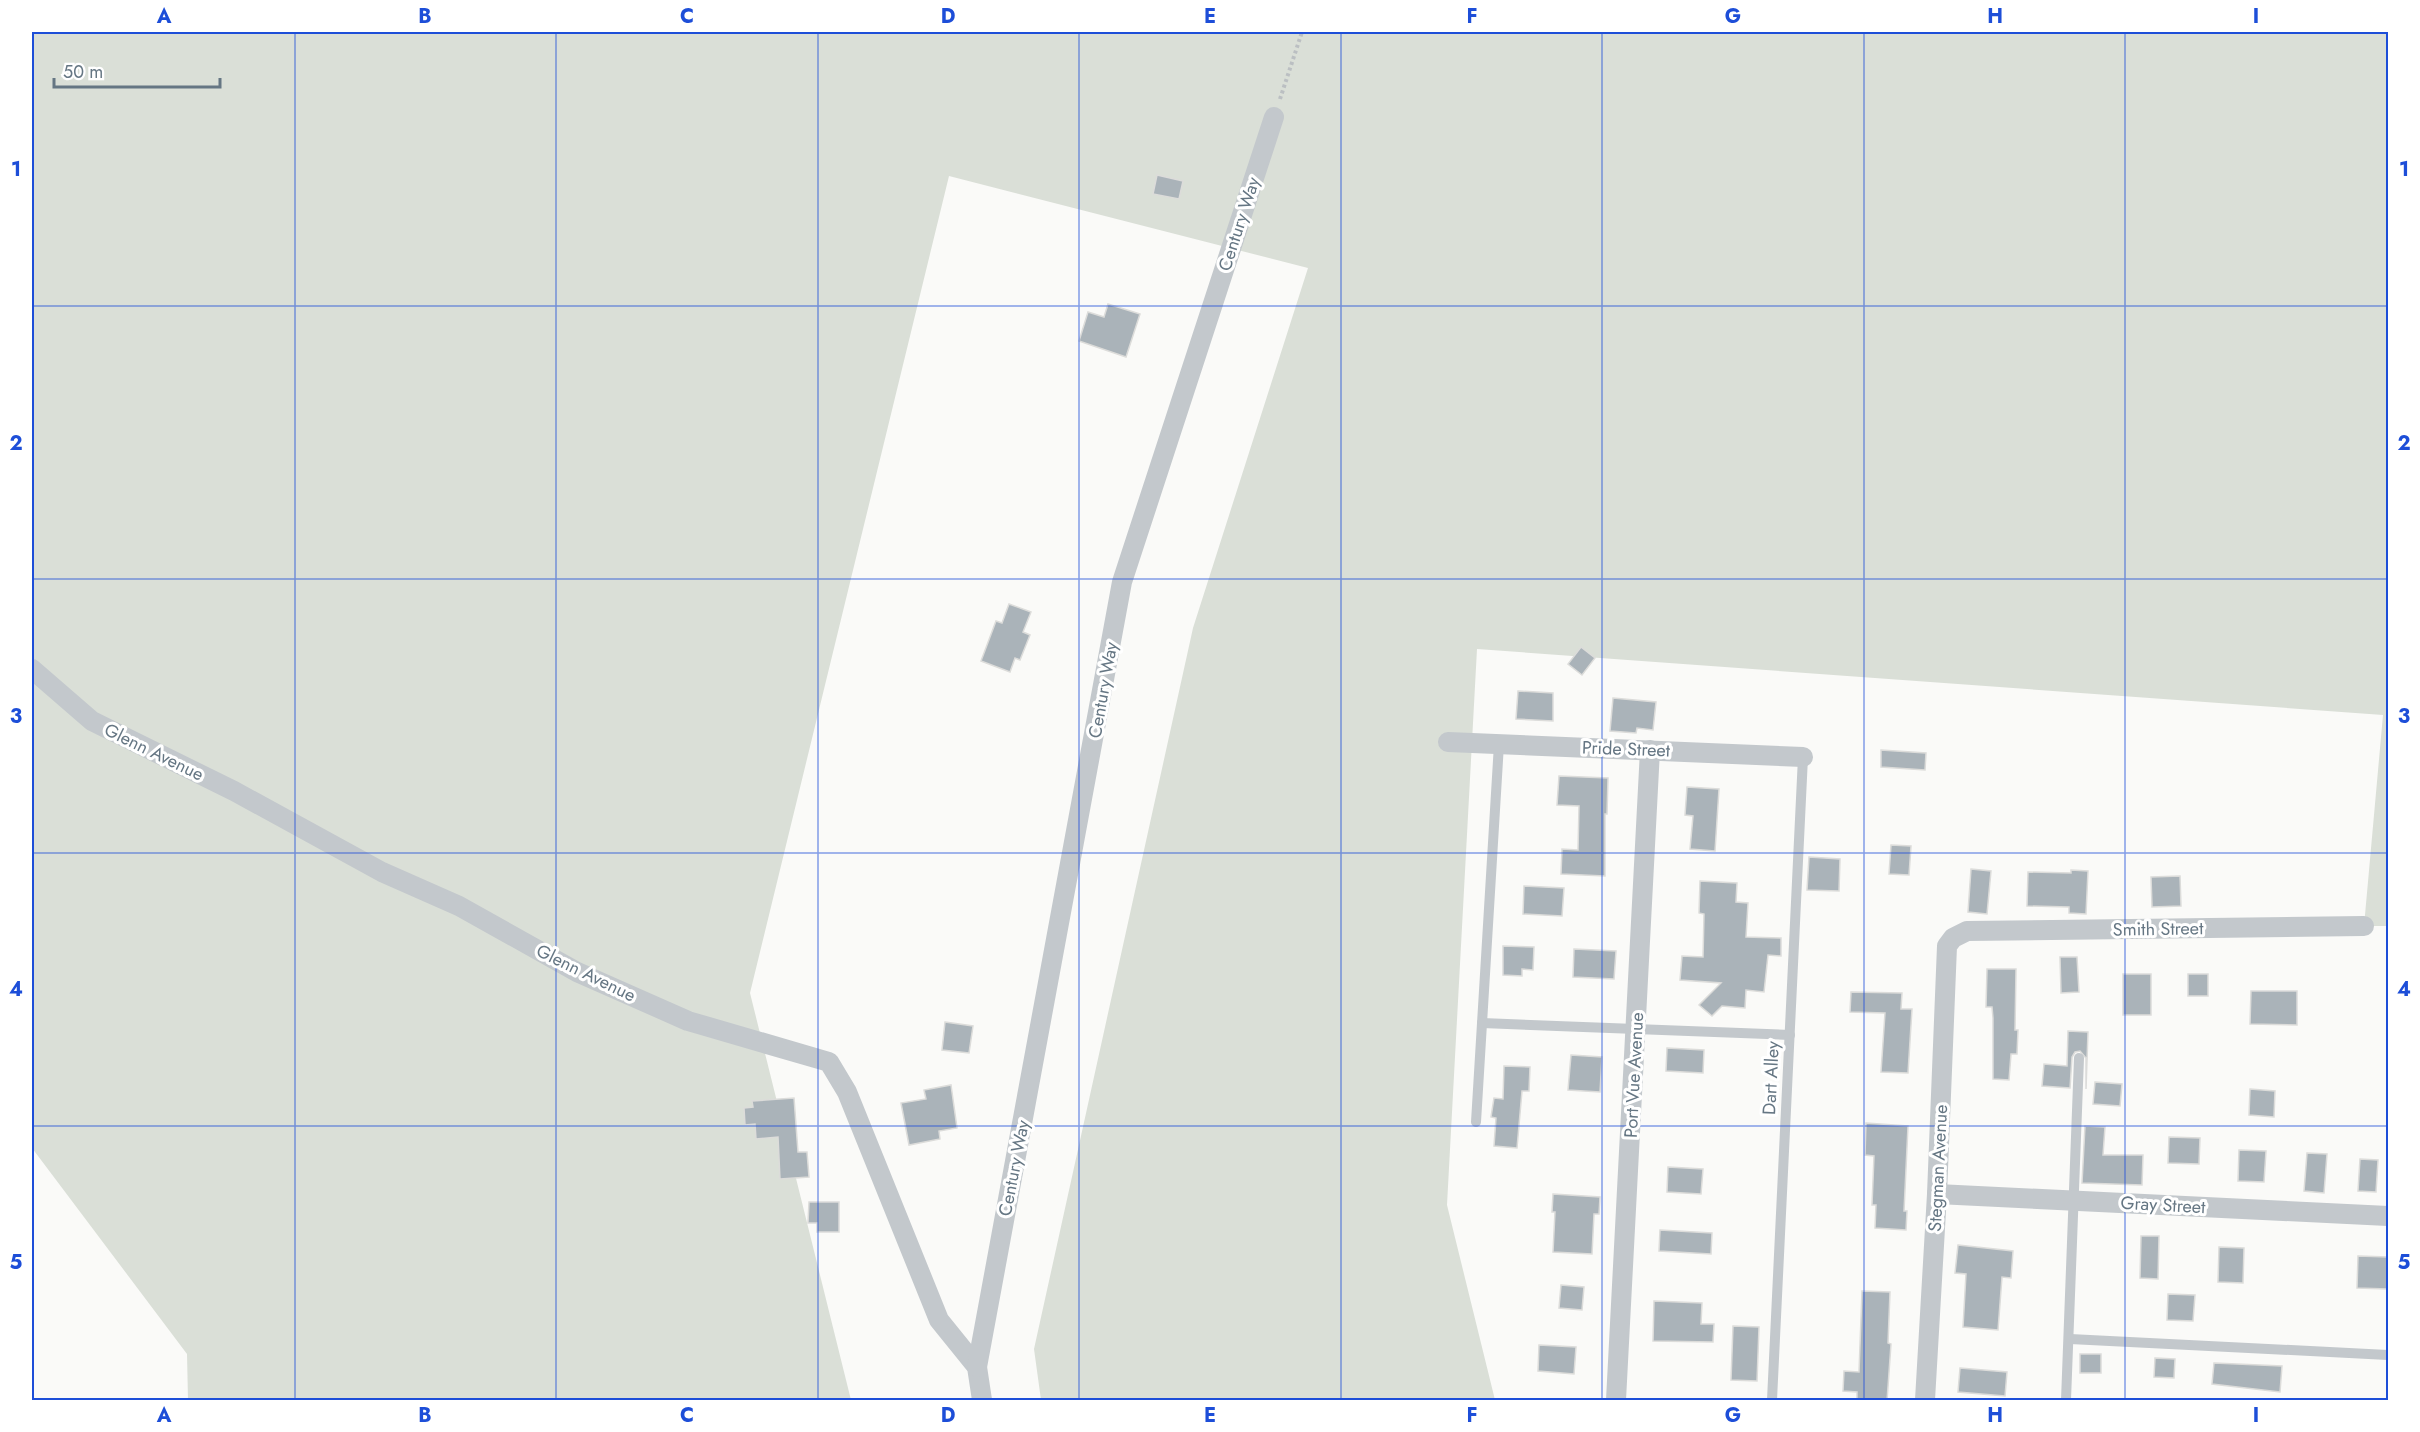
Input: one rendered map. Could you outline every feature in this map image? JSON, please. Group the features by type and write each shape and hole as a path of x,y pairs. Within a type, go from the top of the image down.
{"street":[{"name":"Century Way","path":"977,1367 1122,582 1274,117"},
{"name":"Glenn Avenue","path":"32,669 92,722 234,791 382,872 459,906 577,972 688,1021 829,1062 847,1092 939,1320 977,1367"},
{"name":"Pride Street","path":"1448,742 1803,758"},
{"name":"Port Vue Avenue","path":"1616,1401 1650,750"},
{"name":"Smith Street","path":"1953,938 1967,931 2364,926"},
{"name":"Stegman Avenue","path":"1925,1401 1937,1194 1947,946 1953,938"},
{"name":"Gray Street","path":"1937,1194 2388,1216"},
{"path":"977,1367 982,1401"}],"lane":[{"path":"1476,1122 1499,744"},
{"name":"Dart Alley","path":"1772,1401 1803,758"},
{"path":"1482,1023 1790,1035"},
{"path":"2066,1401 2079,1058"},
{"path":"2070,1339 2388,1355"}],"path":[{"path":"1274,117 1302,32"}],"shaded area":[{"path":"32,32 2388,32 2388,926 2364,926 2383,715 1477,649 1447,1205 1495,1400 1041,1400 1034,1349 1193,628 1308,268 949,176 750,993 851,1400 188,1400 187,1354 32,1148"}],"building":[{"path":"1157,175 1183,181 1179,199 1153,194"},
{"path":"1108,304 1140,314 1126,357 1079,341 1088,312 1104,317"},
{"path":"1009,604 1031,612 1023,632 1030,635 1020,660 1015,658 1010,672 981,661 996,621 1002,623"},
{"path":"1581,647 1595,658 1582,675 1568,664"},
{"path":"1518,691 1553,693 1553,721 1516,719"},
{"path":"1613,698 1656,702 1653,730 1637,728 1636,733 1610,731"},
{"path":"1881,750 1926,753 1925,770 1881,767"},
{"path":"1559,776 1608,778 1607,814 1605,814 1605,876 1561,874 1562,849 1578,850 1579,806 1557,805"},
{"path":"1687,787 1719,789 1715,851 1690,849 1693,816 1685,815"},
{"path":"1891,845 1911,846 1909,875 1889,874"},
{"path":"1809,857 1840,859 1839,891 1807,890"},
{"path":"1971,869 1991,871 1987,914 1968,912"},
{"path":"2071,870 2088,871 2086,914 2069,913 2069,907 2027,906 2028,872 2071,873"},
{"path":"2180,876 2181,906 2152,907 2151,877"},
{"path":"1700,881 1737,883 1736,902 1748,903 1746,937 1781,938 1781,956 1768,955 1764,992 1746,990 1745,1008 1722,1006 1712,1016 1699,1005 1721,983 1680,980 1682,956 1703,957 1704,914 1699,913"},
{"path":"1524,886 1564,888 1562,916 1523,914"},
{"path":"1503,946 1534,947 1533,970 1522,969 1522,976 1503,975"},
{"path":"1574,949 1616,951 1614,979 1573,977"},
{"path":"2060,957 2077,957 2079,992 2061,993"},
{"path":"1987,969 2016,969 2017,1054 2011,1054 2009,1080 1993,1079 1993,1018 1992,1007 1986,1007"},
{"path":"2123,974 2151,974 2151,1015 2123,1015"},
{"path":"2188,974 2208,974 2208,996 2188,996"},
{"path":"2251,991 2297,991 2297,1025 2250,1024"},
{"path":"1851,992 1902,993 1901,1009 1912,1009 1908,1073 1881,1072 1885,1013 1850,1012"},
{"path":"945,1022 973,1026 969,1053 942,1050"},
{"path":"2068,1031 2088,1032 2086,1089 2086,1058 2080,1051 2075,1052 2072,1057 2070,1088 2042,1086 2044,1064 2067,1066"},
{"path":"1667,1048 1704,1050 1703,1073 1666,1071"},
{"path":"1571,1055 1602,1057 1600,1092 1568,1090"},
{"path":"1504,1066 1530,1067 1529,1091 1522,1091 1517,1148 1494,1146 1496,1118 1491,1117 1494,1098 1503,1099"},
{"path":"2095,1082 2122,1084 2120,1106 2093,1104"},
{"path":"951,1085 957,1128 939,1131 940,1139 909,1145 901,1103 926,1099 924,1090"},
{"path":"2250,1089 2275,1091 2274,1117 2249,1115"},
{"path":"794,1098 798,1152 807,1152 809,1177 780,1179 778,1137 756,1139 755,1124 745,1125 744,1108 753,1107 752,1101"},
{"path":"1866,1123 1908,1126 1904,1211 1907,1211 1906,1230 1875,1228 1876,1205 1872,1205 1874,1156 1865,1155"},
{"path":"2085,1126 2105,1127 2103,1155 2143,1155 2142,1185 2082,1183"},
{"path":"2169,1137 2200,1138 2199,1164 2168,1163"},
{"path":"2239,1150 2266,1151 2264,1182 2238,1181"},
{"path":"2307,1153 2327,1154 2324,1193 2304,1191"},
{"path":"2360,1159 2378,1160 2376,1192 2358,1191"},
{"path":"1668,1167 1703,1169 1701,1194 1667,1192"},
{"path":"1553,1194 1600,1197 1599,1214 1594,1214 1592,1254 1553,1252 1555,1212 1552,1212"},
{"path":"809,1202 839,1202 839,1232 817,1232 817,1223 808,1223"},
{"path":"1660,1230 1712,1233 1711,1254 1659,1251"},
{"path":"2141,1236 2159,1236 2158,1279 2140,1278"},
{"path":"1958,1245 2013,1251 2011,1278 2002,1277 1998,1330 1963,1327 1966,1274 1955,1273"},
{"path":"2219,1247 2244,1248 2243,1283 2218,1282"},
{"path":"2358,1256 2388,1257 2388,1289 2357,1288"},
{"path":"1561,1285 1584,1287 1582,1310 1559,1308"},
{"path":"1862,1291 1890,1292 1888,1343 1891,1344 1887,1401 1857,1401 1857,1392 1843,1391 1844,1371 1859,1372"},
{"path":"2168,1294 2195,1295 2193,1321 2167,1320"},
{"path":"1654,1301 1702,1303 1701,1324 1714,1324 1713,1342 1653,1341"},
{"path":"1733,1326 1759,1327 1757,1381 1731,1380"},
{"path":"1539,1345 1576,1347 1574,1374 1538,1371"},
{"path":"2080,1354 2101,1354 2101,1373 2080,1373"},
{"path":"2155,1358 2175,1359 2174,1378 2154,1377"},
{"path":"2214,1363 2282,1366 2280,1392 2212,1384"},
{"path":"1960,1368 2007,1372 2005,1396 1958,1392"}]}
